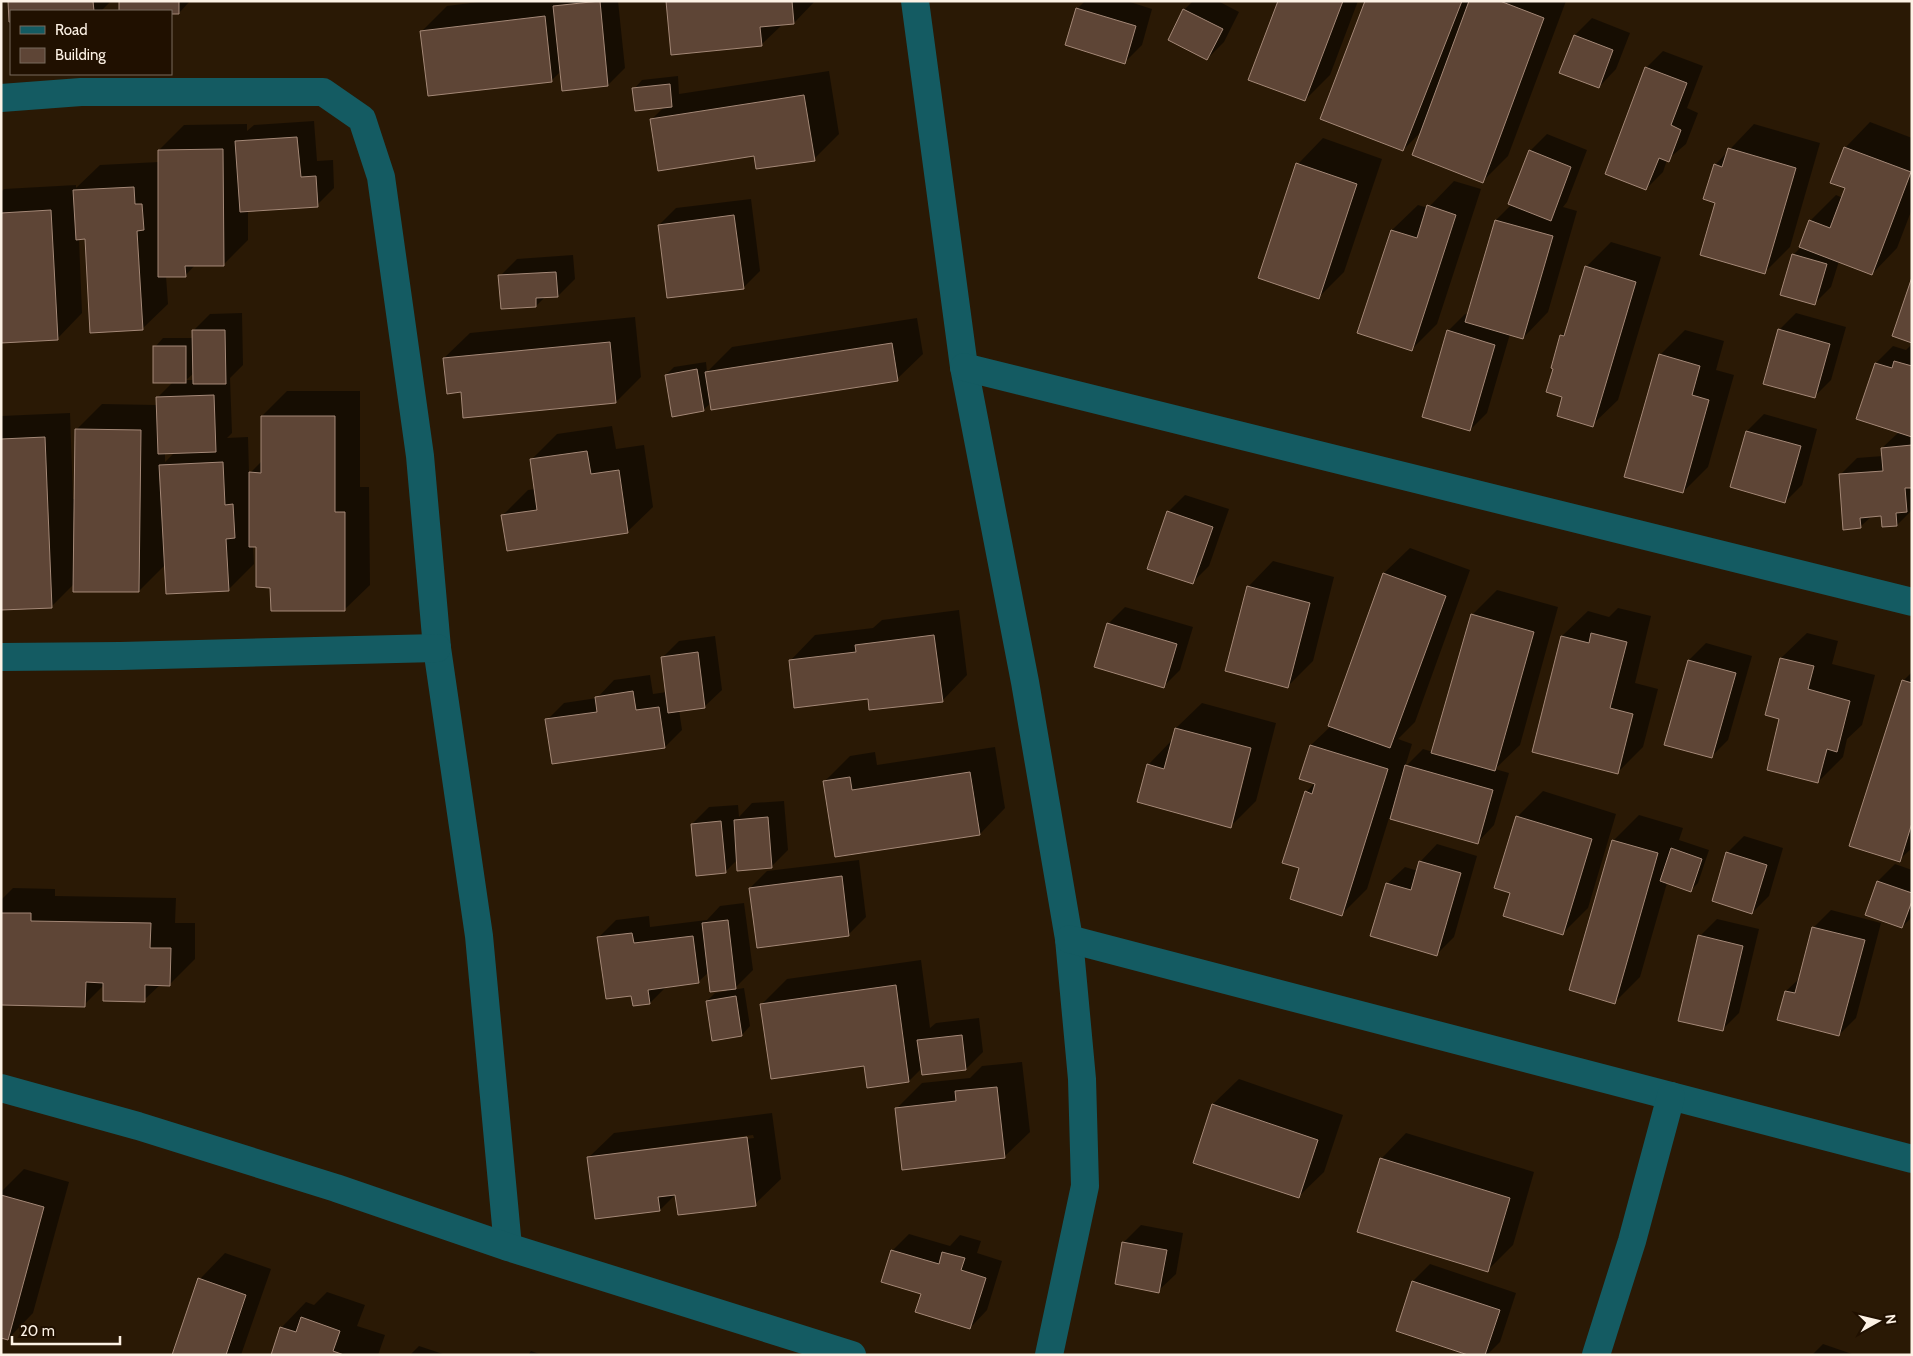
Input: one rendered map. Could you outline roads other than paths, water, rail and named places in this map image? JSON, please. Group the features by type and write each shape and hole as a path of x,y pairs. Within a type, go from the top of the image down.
{"street":[{"path":"915,1 964,367 1025,682 1069,939 1082,1079 1085,1186 1049,1355"},
{"path":"1,98 81,92 323,92 362,119 381,177 420,456 437,648 479,936 508,1247"},
{"path":"964,367 1912,602"},
{"path":"1,657 437,648"},
{"path":"1069,939 1912,1159"},
{"path":"1,1088 185,1140 336,1188 508,1247 852,1355"},
{"path":"1596,1355 1632,1241 1671,1096"}]}
